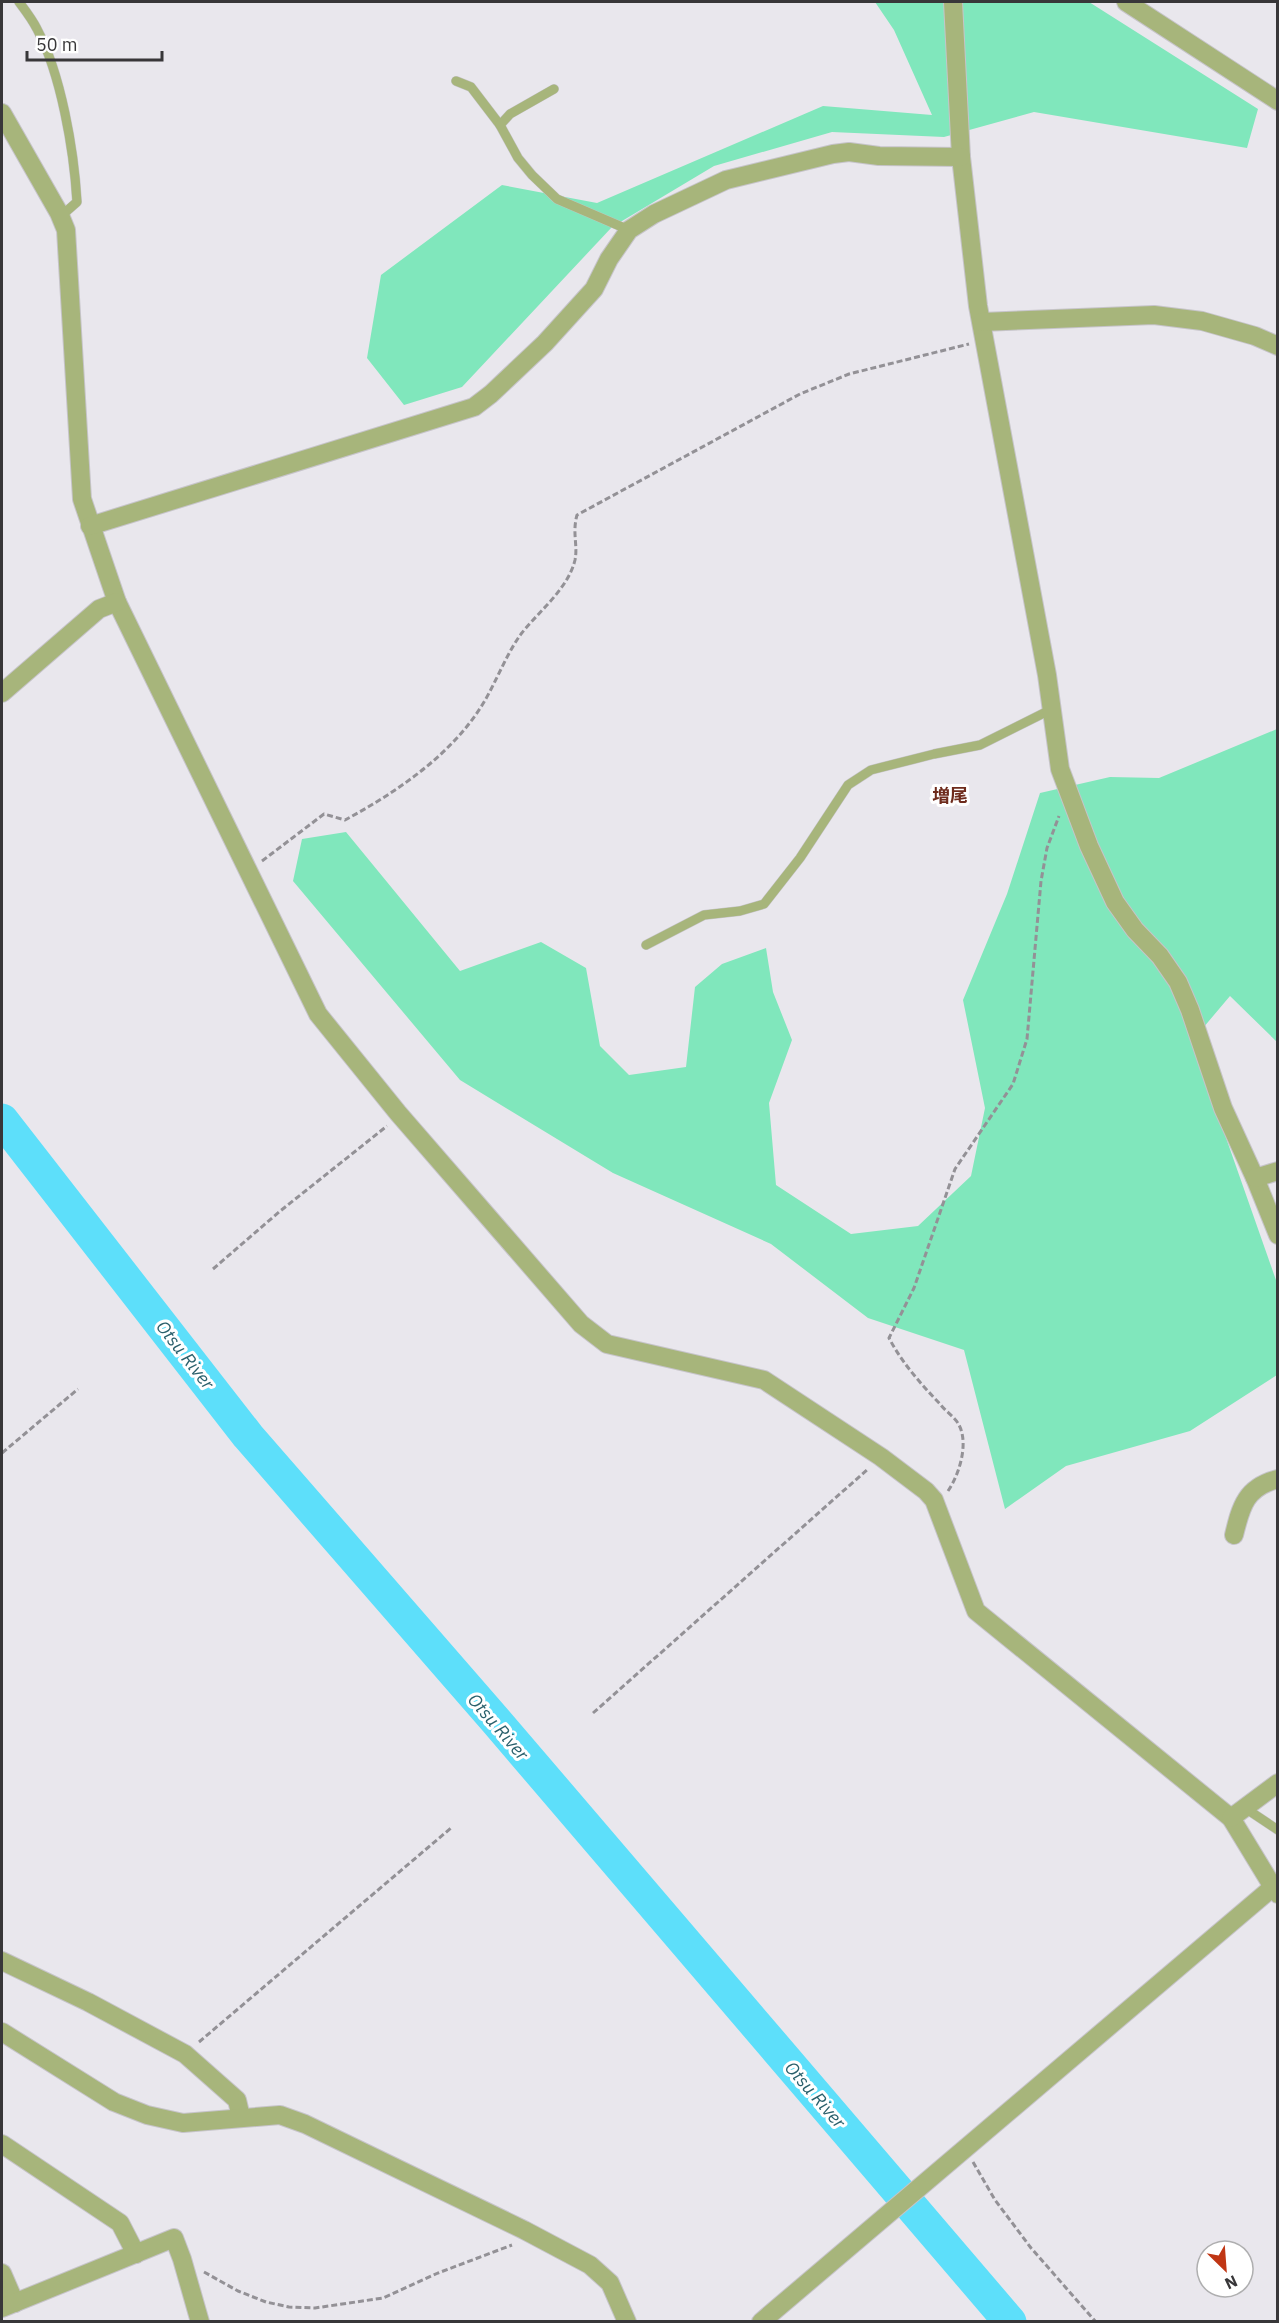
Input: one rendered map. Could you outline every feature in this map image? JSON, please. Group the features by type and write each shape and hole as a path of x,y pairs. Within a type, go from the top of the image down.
{"street":[{"path":"953,2 962,157 975,284 1052,709 1060,769 1067,792 1115,902 1135,930 1160,956 1178,982 1190,1010 1223,1108 1278,1235"},
{"path":"1126,2 1278,101"},
{"path":"2,113 66,230 82,499 90,526 117,602 318,1014 398,1113 581,1324 607,1344 764,1380 881,1457 926,1491 934,1500 976,1611 1238,1813 1275,1891 964,2148 761,2322"},
{"path":"90,526 474,407 492,394 545,343 594,289 609,259 629,230 654,214 726,180 832,154 849,152 879,156 962,157"},
{"path":"983,331 1154,315 1202,321 1278,345"},
{"path":"2,693 99,609 117,602"},
{"path":"1255,1178 1278,1171"},
{"path":"1234,1535 1242,1505 1257,1486 1278,1479"},
{"path":"1238,1813 1278,1783"},
{"path":"2,1961 88,2002 185,2054 237,2100 242,2117"},
{"path":"2,2032 114,2102 147,2115 183,2122 280,2115 305,2124 524,2230 590,2265 610,2283 627,2322"},
{"path":"2,2144 120,2223 136,2254"},
{"path":"2,2273 8,2306 174,2238 200,2322"}],"lane":[{"path":"19,2 37,28 56,76 76,180 77,202 60,216"},
{"path":"456,81 471,87 500,125 518,158 557,199 629,230"},
{"path":"500,125 510,114 554,89"},
{"path":"646,945 704,915 740,911 764,904 800,858 848,785 871,770 934,753 980,745 1052,709"},
{"path":"1238,1813 1278,1830"}],"path":[{"path":"248,872 324,814 345,820 371,806 417,774 452,744 484,703 520,635 567,579 575,559 573,527 577,515 800,394 849,374 983,331"},
{"path":"934,1500 947,1492 955,1481 963,1444 959,1425 898,1357 889,1338 914,1288 955,1169 1013,1084 1027,1039 1041,881 1047,848 1067,792"},
{"path":"213,1269 296,1198 384,1129 398,1113"},
{"path":"2,1453 78,1389"},
{"path":"593,1713 881,1457"},
{"path":"185,2054 451,1828"},
{"path":"964,2148 995,2200 1096,2322"},
{"path":"182,2259 238,2291 266,2302 288,2307 315,2308 383,2298 518,2242 524,2230"}],"green space":[{"path":"875,2 1089,2 1258,109 1247,148 1034,112 944,137 832,132 714,166 612,227 462,387 404,405 367,358 381,275 502,185 597,203 823,106 932,115 894,30"},
{"path":"1277,729 1277,1042 1230,996 1192,1041 1277,1283 1277,1375 1190,1431 1066,1466 1005,1509 964,1350 868,1318 771,1244 613,1173 460,1080 293,881 302,839 346,832 460,971 541,942 586,968 600,1046 629,1075 686,1067 695,987 722,964 766,948 773,992 792,1040 769,1103 776,1185 851,1234 918,1226 971,1176 985,1108 963,1000 1007,894 1040,793 1110,777 1159,778"}],"waterway":[{"name":"Otsu River","path":"2,1120 248,1436 496,1721 1010,2322"}],"district":[{"name":"増尾","path":"950,796"}]}
